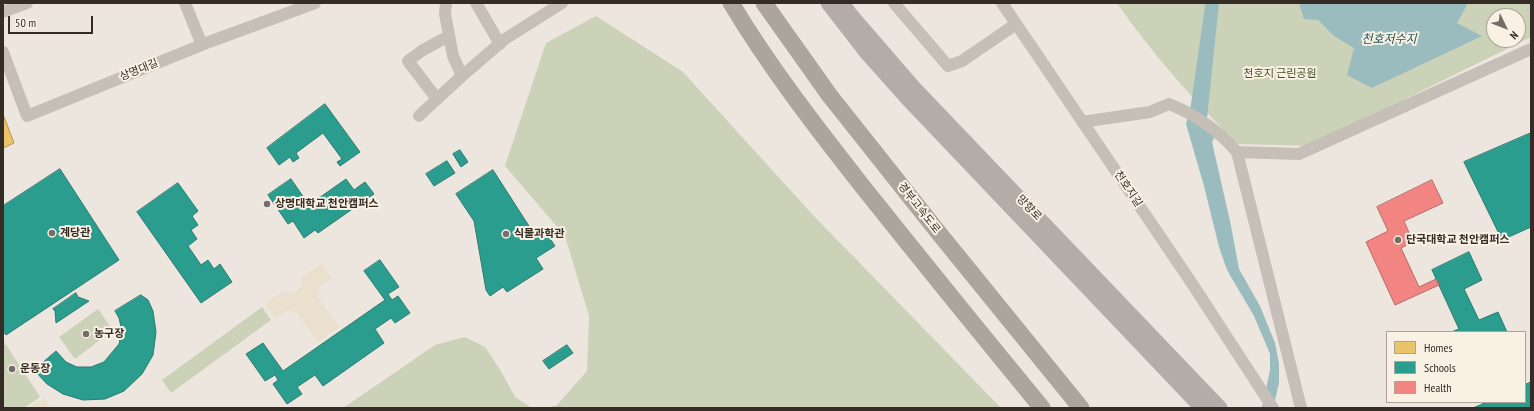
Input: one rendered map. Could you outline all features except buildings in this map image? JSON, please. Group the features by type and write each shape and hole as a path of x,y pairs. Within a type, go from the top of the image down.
{"highway":[{"path":"731,3 752,39 811,120 915,253 1042,408"},
{"name":"경부고속도로","path":"764,3 830,96 1081,408"}],"main road":[{"name":"망향로","path":"828,3 866,52 907,98 1202,408"},
{"name":"망향로","path":"842,3 913,87 1220,408"}],"street":[{"path":"3,12 26,3"},
{"path":"185,3 202,45"},
{"name":"상명대길","path":"3,52 26,116 202,45 315,3"},
{"path":"446,3 445,14 453,56 462,76"},
{"path":"476,3 500,44"},
{"path":"419,116 462,76 500,44 562,3"},
{"path":"894,3 948,66 962,61 1016,24"},
{"name":"천호지길","path":"1002,3 1273,408"},
{"path":"437,99 408,60 449,36"},
{"path":"1237,152 1299,154 1531,49"},
{"path":"1082,122 1150,112 1169,104 1188,112 1228,141 1237,152 1301,407"}],"green space":[{"name":"천호지 근린공원","path":"1117,3 1530,3 1531,37 1526,39 1526,8 1486,8 1486,48 1509,48 1310,146 1237,144 1205,111 1144,40"},
{"path":"596,16 683,72 812,214 1001,408 548,408 557,405 587,371 589,316 565,236 505,166 546,43"},
{"path":"262,307 271,320 171,393 162,380"},
{"name":"농구장","path":"98,309 113,330 75,359 59,337"},
{"path":"465,337 485,347 501,371 515,397 532,408 343,408 435,345"},
{"name":"운동장","path":"3,340 40,397 24,408 3,408"}],"shaded area":[{"path":"321,264 332,278 320,286 317,296 339,327 318,342 296,312 288,310 276,319 265,304 283,291 289,293 295,292 299,289 302,283 301,278"},
{"path":"44,398 50,408 28,408"}],"water":[{"path":"1205,3 1219,3 1207,118 1219,128 1212,142 1239,269 1260,306 1275,343 1279,364 1279,383 1273,408 1262,408 1270,370 1270,354 1254,316 1227,270 1219,247 1204,186 1186,124 1191,104"},
{"name":"천호저수지","path":"1299,3 1468,3 1457,23 1482,36 1372,88 1347,75 1354,48 1334,36 1318,20 1304,19"}],"place":[{"name":"상명대학교 천안캠퍼스","path":"267,204"},
{"name":"계당관","path":"52,233"},
{"name":"식물과학관","path":"506,234"},
{"name":"단국대학교 천안캠퍼스","path":"1398,240"},
{"name":"농구장","path":"86,334"},
{"name":"운동장","path":"12,369"}]}
